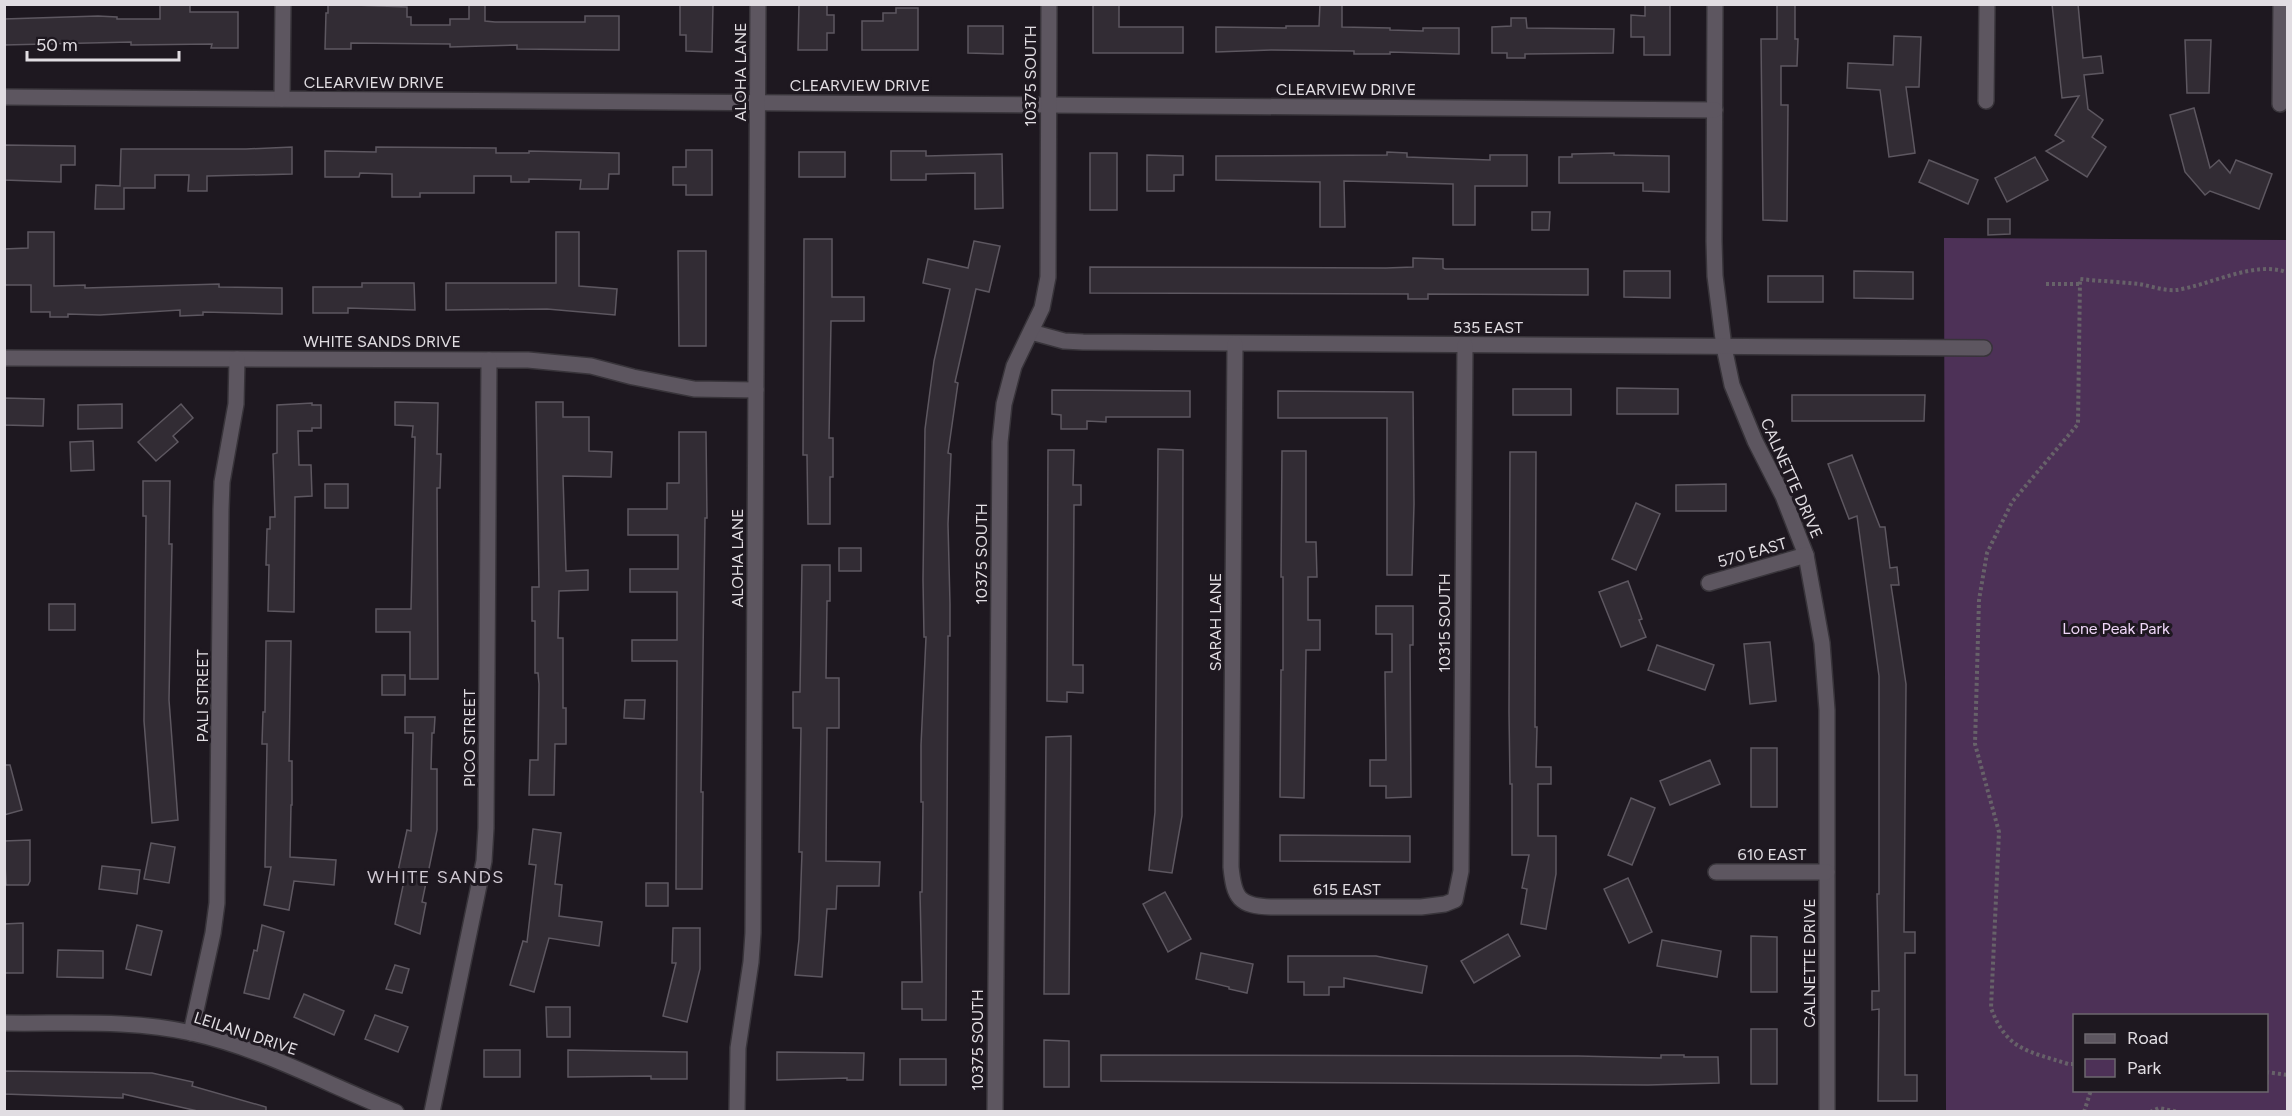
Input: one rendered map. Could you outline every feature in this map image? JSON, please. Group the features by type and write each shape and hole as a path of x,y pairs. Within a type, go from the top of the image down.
{"street":[{"path":"282,99 283,4"},
{"name":"ALOHA LANE","path":"737,1112 738,1048 753,933 758,4"},
{"name":"10375 SOUTH","path":"995,1112 1000,442 1004,404 1014,366 1042,308 1048,277 1049,4"},
{"name":"CALNETTE DRIVE","path":"1715,4 1715,276 1724,347 1732,385 1755,441 1783,496 1806,555 1822,643 1827,699 1827,1112"},
{"path":"1986,101 1987,4"},
{"path":"2280,104 2281,4"},
{"name":"CLEARVIEW DRIVE","path":"4,97 1715,110"},
{"name":"535 EAST","path":"1031,332 1064,341 1083,342 1984,348"},
{"name":"SARAH LANE","path":"1235,344 1231,867 1234,890 1239,900"},
{"name":"10315 SOUTH","path":"1455,900 1461,871 1464,345"},
{"name":"WHITE SANDS DRIVE","path":"4,357 562,362 694,389 756,390"},
{"name":"PALI STREET","path":"191,1032 213,933 217,903 221,500 236,404 237,358"},
{"name":"PICO STREET","path":"432,1112 484,861 489,360"},
{"name":"570 EAST","path":"1709,583 1806,555"},
{"name":"610 EAST","path":"1716,872 1827,872"},
{"name":"615 EAST","path":"1239,900 1260,906 1317,907 1421,907 1445,904 1455,900"},
{"name":"LEILANI DRIVE","path":"4,1023 123,1025 191,1032 245,1048 396,1112"}],"path":[{"path":"2073,1064 2016,1046 1999,1027 1991,1008 1999,832 1975,744 1979,600 1987,553 2012,502 2078,424 2080,279 2139,284 2173,290 2222,279 2244,271 2281,270 2288,273"},
{"path":"2046,284 2080,284"},
{"path":"2268,1072 2288,1075"},
{"path":"2084,1111 2090,1092"},
{"path":"2150,1112 2159,1108 2179,1112"}],"green space":[{"name":"Lone Peak Park","path":"1944,238 2287,240 2287,1111 1946,1111"}],"building":[{"path":"160,4 190,4 190,12 238,12 238,48 211,48 212,44 131,45 131,42 4,45 4,19 98,16 117,17 117,19 160,19"},
{"path":"328,4 407,7 407,17 411,17 411,25 450,25 450,19 469,19 469,5 485,5 485,21 495,22 585,22 585,16 619,16 619,50 517,49 517,45 450,47 450,44 351,43 351,49 325,49"},
{"path":"680,4 713,4 712,52 686,51 686,35 680,35"},
{"path":"799,4 827,4 827,15 834,15 834,33 827,33 827,50 798,50"},
{"path":"1093,4 1119,4 1119,27 1183,27 1183,53 1093,53"},
{"path":"1320,4 1342,4 1342,27 1423,31 1423,28 1459,28 1459,54 1390,52 1390,54 1354,54 1354,51 1271,50 1216,52 1216,27 1319,26"},
{"path":"1645,4 1670,4 1670,55 1644,55 1644,37 1631,37 1631,15 1645,16"},
{"path":"1777,4 1795,4 1795,39 1798,39 1797,66 1781,66 1781,105 1788,105 1787,221 1763,220 1761,39 1777,39"},
{"path":"2052,4 2078,4 2083,58 2101,56 2103,73 2084,75 2088,109 2103,120 2092,137 2106,147 2087,177 2046,151 2064,141 2055,135 2079,96 2062,98"},
{"path":"896,8 918,8 918,50 862,50 862,21 883,21 883,13 896,13"},
{"path":"1511,18 1526,18 1527,28 1614,29 1613,53 1525,54 1525,58 1507,58 1507,53 1492,53 1492,27 1511,26"},
{"path":"968,26 1003,26 1003,54 968,53"},
{"path":"1894,36 1921,37 1919,87 1906,87 1915,153 1889,157 1880,90 1847,88 1848,63 1893,65"},
{"path":"2185,40 2211,40 2209,93 2187,93"},
{"path":"2194,108 2210,168 2219,160 2230,173 2236,160 2272,174 2259,209 2210,191 2205,195 2185,172 2170,115"},
{"path":"4,145 75,146 75,165 61,165 61,182 4,180"},
{"path":"292,147 292,174 207,176 207,191 188,191 189,175 155,175 155,188 124,188 124,209 95,209 96,185 120,186 121,149"},
{"path":"376,147 496,148 496,153 529,153 529,151 619,153 619,174 609,174 608,189 580,189 581,180 529,179 529,182 511,182 511,176 474,176 474,193 420,193 420,197 392,197 392,174 360,173 359,177 325,177 325,151 376,152"},
{"path":"686,150 712,150 712,195 686,195 686,185 673,185 673,167 686,167"},
{"path":"891,151 926,151 926,156 1002,154 1003,208 975,209 975,173 926,174 926,180 891,180"},
{"path":"799,152 845,152 845,177 799,177"},
{"path":"1387,152 1407,153 1407,157 1490,160 1490,155 1527,155 1527,186 1475,186 1475,225 1453,225 1453,184 1344,181 1345,227 1320,227 1320,182 1216,180 1216,156 1387,155"},
{"path":"1090,153 1117,153 1117,210 1090,210"},
{"path":"1614,153 1614,155 1669,156 1669,192 1643,191 1643,183 1559,183 1559,157 1572,157 1572,154"},
{"path":"1147,155 1183,156 1183,175 1174,175 1174,191 1147,191"},
{"path":"2035,157 2048,180 2007,202 1995,178"},
{"path":"1929,160 1978,180 1968,204 1919,182"},
{"path":"1532,212 1550,212 1549,230 1532,230"},
{"path":"1988,219 2010,219 2010,234 1988,235"},
{"path":"28,232 54,232 54,286 85,285 85,288 219,284 219,287 282,288 282,314 203,312 203,315 180,316 180,310 100,315 68,314 68,317 50,317 50,312 31,312 31,285 4,285 4,249 28,248"},
{"path":"556,232 579,232 579,286 617,289 615,315 547,309 446,310 446,283 556,283"},
{"path":"804,239 832,239 832,297 864,297 864,321 831,321 829,438 833,438 833,477 830,477 830,524 808,524 807,455 803,455"},
{"path":"974,241 1000,246 989,292 976,289 955,382 958,383 948,453 951,454 948,524 950,636 948,636 946,1020 922,1020 922,1009 902,1009 902,982 922,982 920,892 922,892 923,802 921,802 921,745 926,637 924,637 923,580 925,429 934,361 950,289 923,283 928,259 968,268"},
{"path":"678,251 706,251 706,346 679,346"},
{"path":"1413,258 1443,259 1445,269 1588,269 1588,295 1428,294 1428,299 1408,299 1408,294 1090,293 1090,267 1386,268 1413,267"},
{"path":"1624,271 1670,271 1670,298 1624,297"},
{"path":"1854,271 1913,272 1913,299 1854,298"},
{"path":"1768,276 1823,276 1823,302 1768,302"},
{"path":"362,283 414,283 415,310 348,308 348,313 313,313 313,287 362,287"},
{"path":"1617,388 1678,389 1678,414 1617,414"},
{"path":"1513,389 1571,389 1571,415 1513,415"},
{"path":"1052,390 1190,391 1190,417 1106,417 1106,422 1087,421 1087,429 1061,429 1061,415 1052,414"},
{"path":"1278,391 1413,392 1412,575 1387,575 1387,418 1278,418"},
{"path":"1792,395 1925,395 1924,421 1792,421"},
{"path":"4,398 44,399 43,426 4,425"},
{"path":"395,402 438,403 437,454 441,454 440,488 437,488 438,679 410,679 410,632 376,632 376,609 411,609 415,437 412,437 413,426 395,425"},
{"path":"536,402 563,402 563,417 589,417 589,451 612,452 611,477 563,476 566,571 588,570 588,590 559,591 558,638 563,638 563,708 566,708 566,744 555,744 554,795 529,795 530,760 538,760 539,684 538,673 535,673 535,621 532,621 532,587 539,587"},
{"path":"312,403 312,405 321,405 321,428 312,428 312,431 298,431 299,465 311,465 312,496 295,497 294,612 268,611 267,529 270,529 270,517 275,517 273,454 277,453 277,405"},
{"path":"122,404 122,428 78,429 78,405"},
{"path":"181,404 193,418 173,436 178,442 156,461 138,442"},
{"path":"679,432 706,432 707,518 705,518 701,792 703,792 702,889 676,889 677,661 632,661 632,640 677,640 677,592 630,592 630,569 678,569 678,535 628,535 628,509 667,509 667,483 679,483"},
{"path":"93,441 94,470 71,471 70,442"},
{"path":"1158,449 1183,450 1182,816 1172,873 1149,870 1155,812"},
{"path":"1048,450 1074,450 1073,485 1081,485 1081,505 1074,505 1073,665 1083,665 1083,693 1067,692 1067,702 1047,701"},
{"path":"1282,451 1306,451 1306,542 1316,542 1317,577 1308,577 1308,620 1320,620 1320,650 1306,650 1304,798 1280,797 1281,670 1283,670"},
{"path":"1510,452 1536,452 1536,767 1551,767 1551,784 1538,784 1538,836 1556,836 1556,874 1546,929 1521,924 1527,889 1522,888 1529,855 1512,855 1509,712"},
{"path":"1852,455 1880,527 1885,527 1890,568 1897,567 1899,585 1891,585 1906,684 1904,932 1915,932 1915,953 1905,953 1905,1075 1917,1075 1917,1101 1878,1101 1879,1009 1872,1010 1872,991 1879,991 1877,894 1879,894 1879,676 1857,516 1849,519 1828,464"},
{"path":"143,481 170,481 169,544 172,544 169,700 178,820 152,823 144,721 146,516 143,516"},
{"path":"325,484 348,484 348,508 325,508"},
{"path":"1726,484 1726,511 1676,511 1676,485"},
{"path":"1636,503 1660,514 1636,570 1612,559"},
{"path":"839,548 861,548 861,571 839,571"},
{"path":"802,565 830,565 826,678 839,678 839,728 827,728 826,861 880,862 879,886 837,886 836,909 827,909 822,977 795,975 799,939 802,852 799,852 801,728 793,728 793,692 800,692"},
{"path":"1628,581 1646,637 1621,647 1599,592"},
{"path":"49,604 75,604 75,630 49,630"},
{"path":"1376,606 1413,606 1413,645 1410,645 1411,797 1386,798 1386,786 1370,786 1370,760 1386,760 1385,672 1392,672 1392,634 1376,634"},
{"path":"266,641 291,641 290,857 336,860 334,885 294,881 289,910 264,905 271,867 265,867 267,744 262,744"},
{"path":"1770,642 1776,701 1750,704 1744,644"},
{"path":"1657,645 1714,665 1705,690 1648,670"},
{"path":"382,675 405,675 405,695 382,695"},
{"path":"625,700 645,700 644,719 624,718"},
{"path":"405,717 435,717 431,769 437,769 437,830 422,902 426,903 420,934 395,924 404,881 396,880 407,830 411,831 413,733 405,733"},
{"path":"1071,736 1069,994 1044,994 1046,737"},
{"path":"1751,748 1777,748 1777,807 1751,807"},
{"path":"1710,760 1720,784 1670,805 1660,781"},
{"path":"4,765 10,765 22,810 4,815"},
{"path":"1631,798 1655,808 1632,865 1608,855"},
{"path":"533,829 561,833 555,884 562,885 559,916 602,922 599,946 549,938 534,992 510,985 523,941 527,942 536,865 529,864"},
{"path":"1280,835 1410,836 1410,862 1280,861"},
{"path":"30,840 30,881 28,885 6,885 4,841"},
{"path":"151,843 175,847 169,883 144,879"},
{"path":"102,866 140,870 137,894 99,889"},
{"path":"1628,878 1652,932 1629,943 1604,889"},
{"path":"646,883 668,883 668,906 646,906"},
{"path":"1165,892 1191,939 1168,952 1143,904"},
{"path":"23,923 23,973 4,973 4,924"},
{"path":"137,925 162,931 151,975 126,969"},
{"path":"262,925 284,932 269,999 244,993 254,950 257,951"},
{"path":"673,928 700,928 700,969 687,1022 663,1016 676,963 672,963"},
{"path":"1508,934 1520,956 1474,983 1461,961"},
{"path":"1751,936 1777,937 1777,992 1751,992"},
{"path":"1662,940 1721,951 1717,977 1657,966"},
{"path":"58,950 103,951 103,978 57,977"},
{"path":"1201,953 1253,964 1247,993 1196,979"},
{"path":"1288,956 1376,956 1427,966 1422,993 1344,978 1344,987 1329,987 1329,995 1304,995 1304,982 1288,982"},
{"path":"395,965 409,969 402,993 386,989"},
{"path":"304,994 344,1011 334,1035 294,1017"},
{"path":"546,1007 570,1007 570,1037 547,1037"},
{"path":"375,1015 408,1027 398,1052 365,1039"},
{"path":"1751,1029 1777,1029 1777,1084 1751,1084"},
{"path":"1044,1040 1069,1041 1069,1087 1044,1087"},
{"path":"484,1050 520,1050 520,1077 484,1077"},
{"path":"568,1050 687,1052 687,1079 651,1079 651,1076 568,1077"},
{"path":"777,1052 864,1053 863,1080 847,1080 847,1078 777,1080"},
{"path":"1101,1055 1661,1058 1661,1055 1684,1055 1684,1057 1718,1057 1719,1083 1648,1085 1101,1081"},
{"path":"900,1059 946,1059 946,1085 900,1085"},
{"path":"4,1071 152,1073 193,1082 192,1086 266,1107 266,1112 202,1112 123,1094 123,1098 4,1094"}],"district":[{"name":"WHITE SANDS","path":"436,877"}]}
